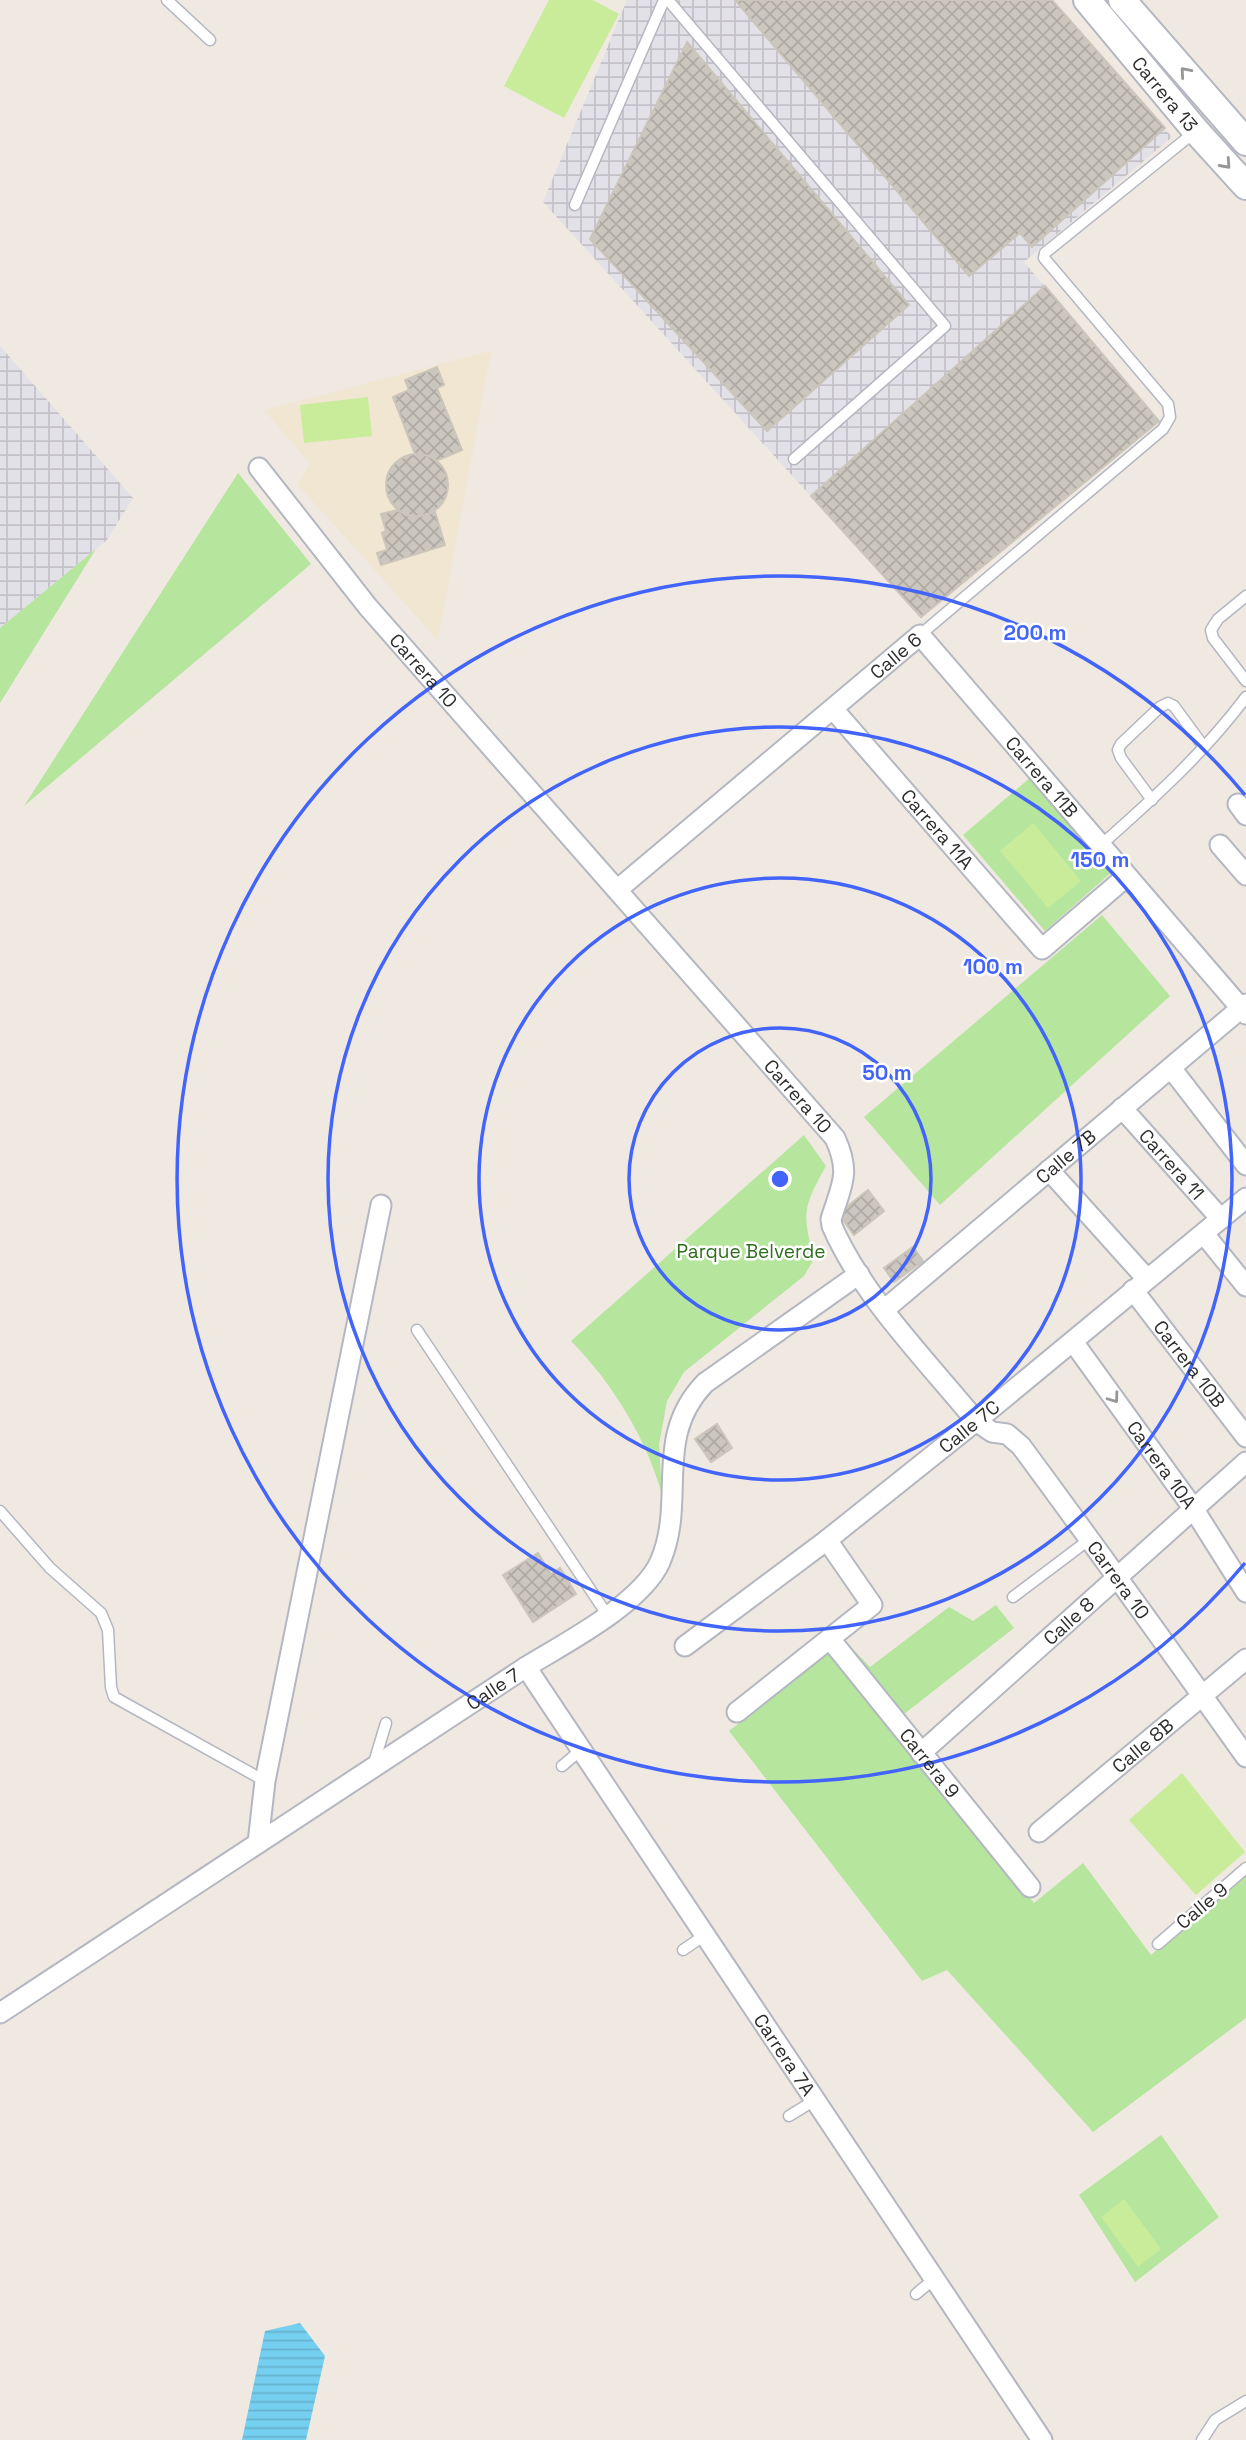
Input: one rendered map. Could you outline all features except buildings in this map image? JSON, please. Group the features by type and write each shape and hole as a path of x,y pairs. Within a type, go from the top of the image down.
{"street":[{"name":"Carrera 13","path":"1122,0 1246,142"},
{"name":"Carrera 13","path":"1099,5 1196,131 1246,186"},
{"name":"Carrera 10","path":"259,468 368,607 835,1138 844,1158 845,1175 831,1219 832,1226 859,1274 884,1310 976,1421 992,1432 1007,1434 1021,1446 1246,1756"},
{"name":"Calle 6","path":"617,890 920,635"},
{"name":"Carrera 11B","path":"920,635 1244,1009"},
{"name":"Carrera 11A","path":"832,709 1042,949 1127,876"},
{"path":"1220,845 1246,874"},
{"name":"Calle 7B","path":"884,1310 1122,1108 1244,1009"},
{"path":"1171,1068 1246,1165"},
{"name":"Carrera 11","path":"1122,1108 1221,1219"},
{"name":"Carrera 10B","path":"1049,1170 1140,1284 1246,1437"},
{"name":"Calle 7C","path":"685,1646 827,1540 1074,1342 1140,1284 1246,1198"},
{"path":"258,1843 265,1781 381,1205"},
{"path":"1204,1234 1246,1286"},
{"name":"Calle 7","path":"0,2013 526,1667 608,1616 639,1590 660,1562 670,1521 674,1445 685,1409 696,1392 859,1274"},
{"name":"Carrera 10A","path":"1074,1342 1193,1508 1246,1592"},
{"name":"Calle 8","path":"921,1752 1246,1462"},
{"path":"737,1712 873,1605 827,1540"},
{"name":"Carrera 9","path":"830,1639 1030,1887"},
{"name":"Calle 8B","path":"1039,1832 1246,1659"},
{"name":"Carrera 7A","path":"526,1667 1042,2440"}],"lane":[{"path":"167,0 210,40"},
{"path":"575,205 666,0 945,326 794,459"},
{"name":"Calle 6","path":"920,635 1163,429 1170,417 1168,404 1044,258 1045,253 1196,131"},
{"path":"1246,596 1218,619 1211,630 1213,638 1246,681"},
{"path":"1101,845 1152,800 1204,747 1246,697"},
{"path":"1152,800 1121,758 1118,750 1121,744 1160,707 1168,703 1174,706 1204,747"},
{"path":"417,1330 608,1616"},
{"path":"0,1511 50,1568 101,1613 108,1630 114,1697 265,1781"},
{"path":"1013,1597 1090,1539"},
{"path":"373,1767 386,1723"},
{"path":"562,1766 581,1751"},
{"name":"Calle 9","path":"1157,1944 1246,1868"},
{"path":"683,1950 705,1935"},
{"path":"789,2116 815,2101"},
{"path":"916,2294 934,2279"},
{"path":"1202,2440 1215,2420 1246,2401"}],"shaded area":[{"path":"627,0 1052,0 1172,137 1024,262 1159,421 921,617 543,202"},
{"path":"0,346 133,498 107,540 0,628"},
{"path":"491,351 438,640 298,485 310,463 264,410"}],"green space":[{"path":"549,0 593,0 619,14 564,118 504,86"},
{"path":"368,397 372,436 304,443 300,405"},
{"path":"238,473 311,564 24,806"},
{"path":"96,549 0,703 0,628"},
{"path":"1032,776 1113,871 1045,931 963,835"},
{"path":"1033,823 1081,881 1048,908 1000,851"},
{"path":"1102,915 1170,996 940,1205 864,1117"},
{"name":"Parque Belverde","path":"804,1135 826,1166 813,1191 807,1211 806,1220 814,1259 804,1276 684,1372 667,1401 659,1445 662,1495 638,1433 614,1393 571,1341"},
{"path":"996,1605 1014,1628 890,1725 1034,1903 1083,1863 1151,1955 1246,1872 1246,2018 1093,2132 947,1970 922,1981 729,1731 844,1640 870,1667 949,1607 973,1621"},
{"path":"1182,1773 1245,1852 1196,1895 1129,1820"},
{"path":"1161,2135 1219,2217 1135,2282 1079,2195"},
{"path":"1124,2199 1161,2249 1138,2267 1101,2217"}],"water":[{"path":"300,2323 325,2356 306,2440 242,2440 265,2331"}]}
